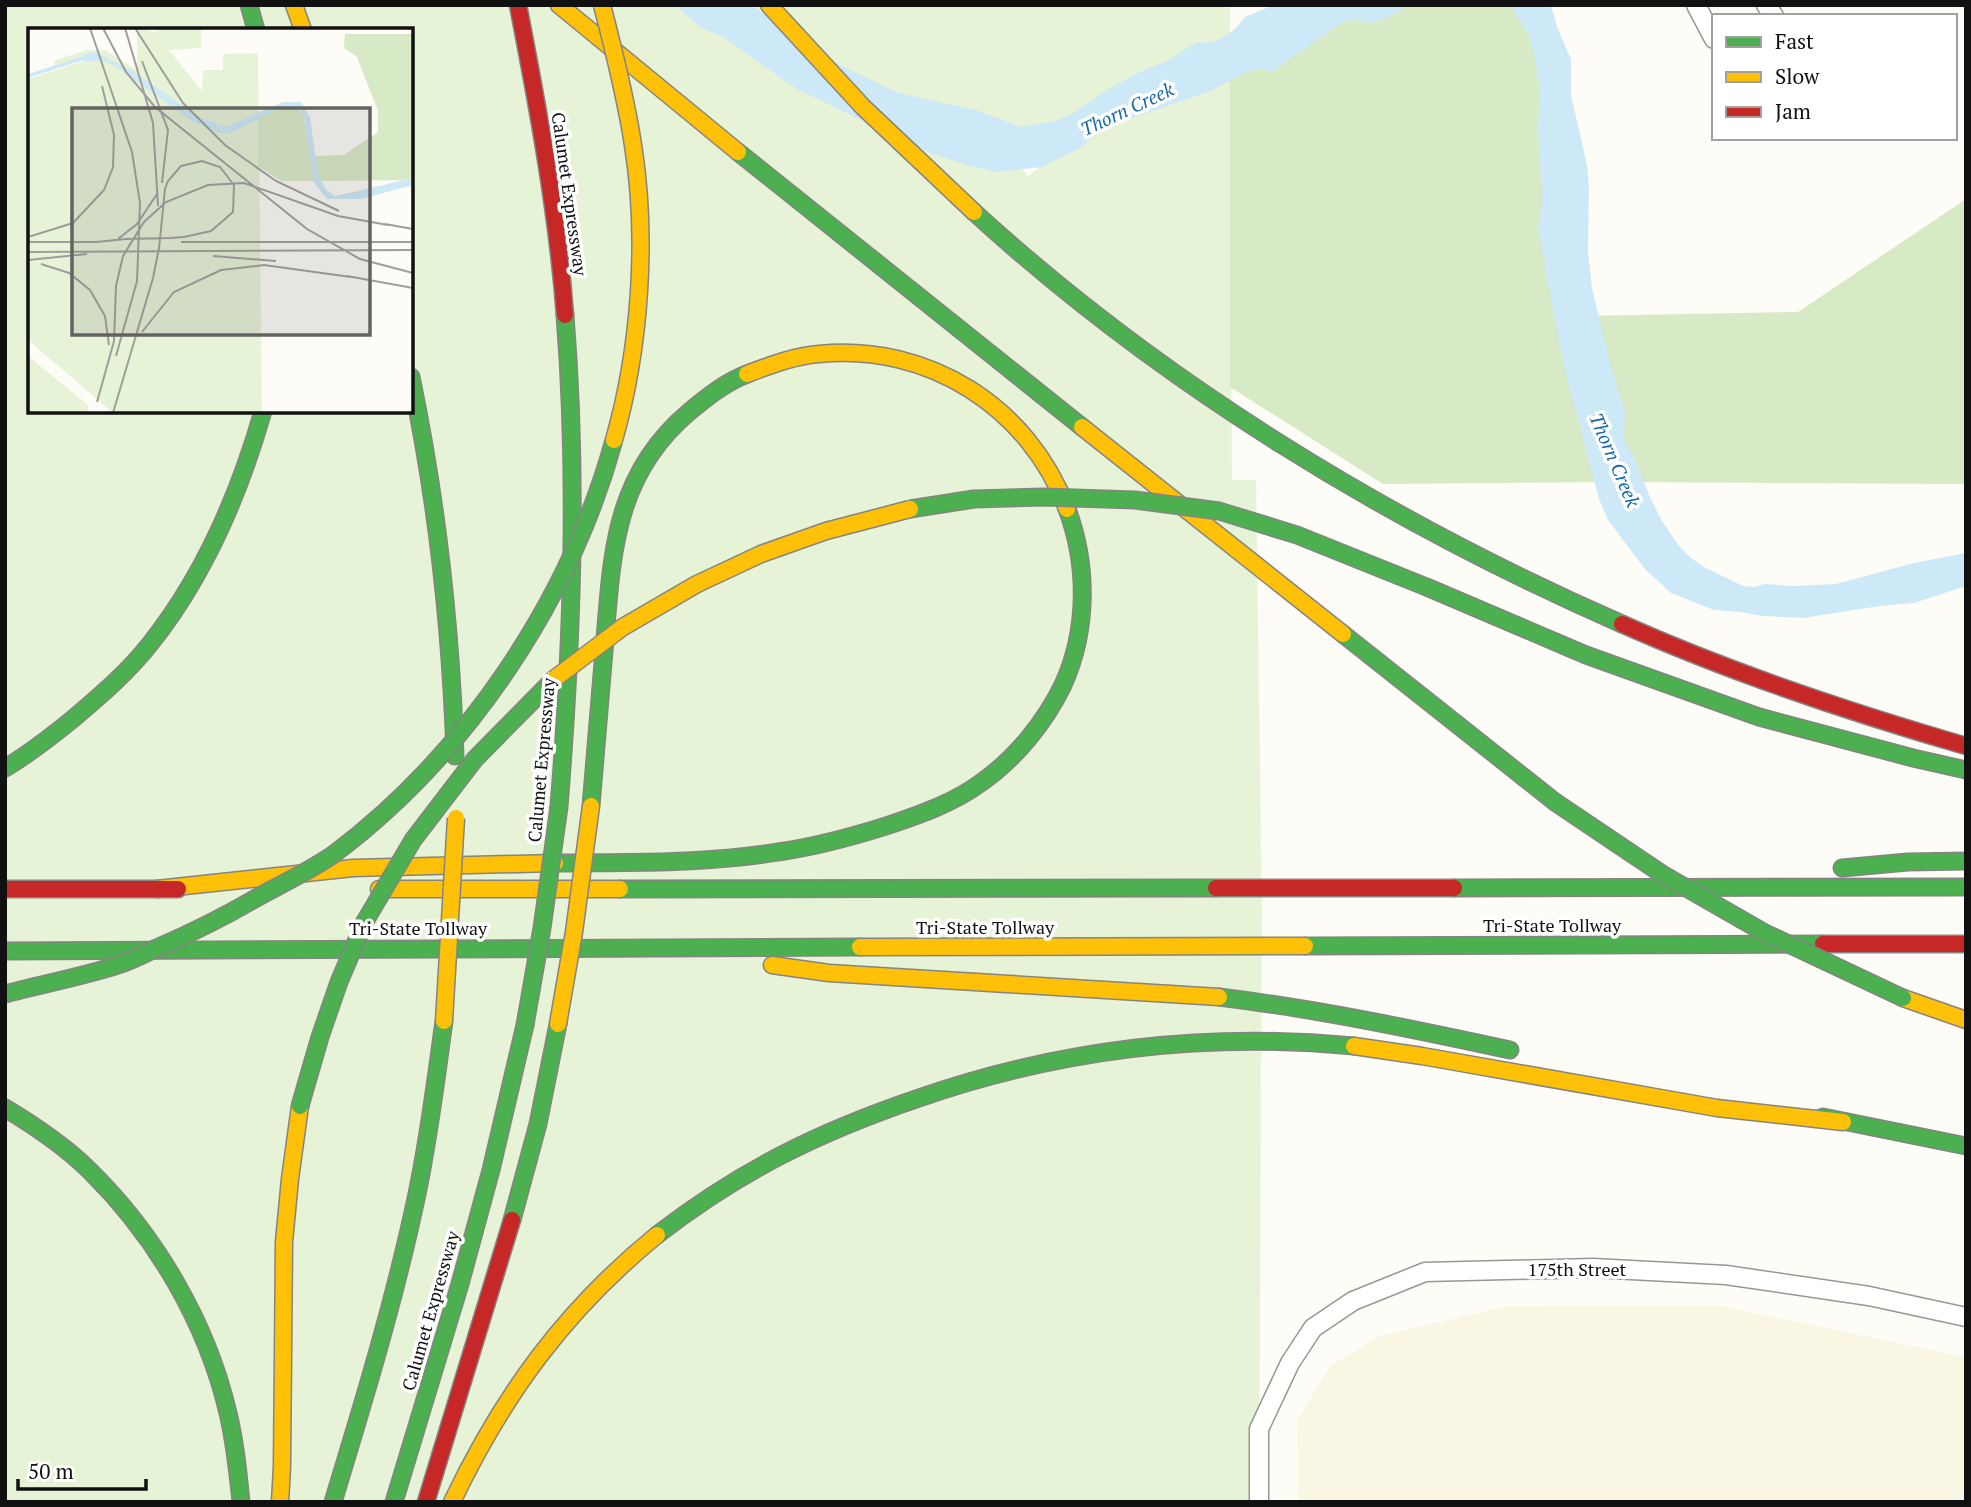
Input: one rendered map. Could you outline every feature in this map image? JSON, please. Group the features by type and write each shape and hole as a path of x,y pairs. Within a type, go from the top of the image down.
{"highway":[{"path":"249,5 255,28"},
{"path":"294,5 302,28"},
{"name":"Calumet Expressway","path":"394,1502 488,1182 525,1025 559,807 569,672 574,511 571,402 554,210 538,102 518,5"},
{"path":"559,5 675,102 1555,802 1662,874 1765,933 1903,998 1966,1020"},
{"path":"5,994 118,965 208,926 332,855 384,812 430,767 517,657 554,595 604,478 620,420 631,359 640,283 640,223 634,148 625,97 602,5"},
{"path":"769,5 876,120 1009,244 1098,316 1162,363 1251,425 1349,486 1465,551 1614,622 1750,676 1887,724 1966,746"},
{"path":"157,890 355,867 649,862 742,857 790,850 869,831 919,814 961,795 992,775 1024,744 1061,688 1078,637 1083,587 1076,536 1056,482 1026,439 979,393 951,377 921,365 884,355 856,352 803,355 745,374 698,403 659,442 632,487 616,536 611,567 591,806 574,932 538,1124 503,1255 426,1502"},
{"path":"332,1502 378,1356 426,1147 443,1021 451,920 456,818 449,630 438,525 413,388"},
{"path":"5,768 46,741 85,709 124,672 174,610 213,544 232,505 262,413"},
{"path":"280,1502 284,1242 300,1107 331,1004 364,923 413,840 475,759 549,683 623,627 697,584 761,554 826,531 900,511 974,499 1044,497 1135,500 1219,511 1297,535 1586,655 1759,717 1966,770"},
{"path":"1828,869 1908,862 1966,861"},
{"path":"1629,888 1802,872"},
{"path":"364,889 1966,887"},
{"path":"5,889 309,889"},
{"name":"Tri-State Tollway","path":"5,951 1966,944"},
{"path":"635,947 829,973 1215,997 1284,1005 1519,1051"},
{"path":"452,1502 496,1418 514,1389 550,1342 587,1300 626,1262 673,1223 781,1154 867,1116 984,1077 1117,1049 1189,1042 1272,1041 1352,1046 1716,1107 1843,1122"},
{"path":"1731,1094 1843,1122 1966,1146"},
{"path":"5,1108 58,1145 90,1172 145,1237 169,1274 203,1338 217,1375 228,1410 241,1502"}],"street":[{"path":"1696,5 1712,35"},
{"name":"175th Street","path":"1259,1502 1259,1429 1290,1363 1313,1328 1353,1301 1424,1272 1593,1268 1726,1275 1869,1296 1966,1317"}],"shaded area":[{"path":"1717,1305 1966,1357 1966,1502 1298,1502 1297,1421 1330,1366 1379,1336 1508,1306"}],"green space":[{"path":"5,5 1230,5 1230,63 1022,136 981,121 1028,176 1105,118 1230,69 1232,480 1256,480 1262,906 1259,1502 5,1502"},
{"path":"1376,5 1510,5 1528,34 1539,78 1538,129 1604,482 1383,484 1230,387 1230,69"},
{"path":"1966,199 1966,484 1624,482 1577,316 1798,312"}],"water":[{"name":"Thorn Creek","path":"675,5 751,5 838,64 898,93 976,110 1021,127 1052,122 1070,115 1108,89 1167,61 1197,42 1214,42 1226,36 1245,17 1274,5 1409,5 1372,23 1354,20 1341,23 1273,71 1256,69 1246,72 1211,91 1126,120 1102,131 1080,148 1042,167 997,172 925,151 795,88 722,36 701,28"},
{"name":"Thorn Creek","path":"1510,5 1550,5 1571,59 1571,95 1587,165 1588,252 1592,288 1625,412 1624,440 1662,521 1679,546 1704,567 1743,586 1754,587 1765,584 1836,584 1914,563 1966,553 1966,586 1914,603 1803,618 1763,616 1714,610 1671,593 1645,569 1608,520 1599,499 1563,363 1538,229 1542,201 1538,129 1540,90 1528,34"}],"traffic: fast":[{"path":"249,5 255,28"},
{"path":"738,152 1082,427"},
{"path":"974,212 1046,275 1122,335 1281,444 1449,541 1622,624"},
{"path":"559,807 572,561 571,438 565,315"},
{"path":"591,806 610,584 614,552 630,492 644,464 664,437 710,395 747,374"},
{"path":"413,387 441,565 455,756"},
{"path":"5,768 49,738 104,692 142,654 170,618 218,533 243,473 262,413"},
{"path":"5,994 118,965 193,932 325,860 382,814 428,770 507,670 541,615 570,558 595,500 614,440"},
{"path":"910,509 974,499 1044,497 1135,500 1219,511 1297,535 1429,588"},
{"path":"555,863 695,860 750,856 805,847 859,834 911,817 948,802 982,782 1018,751 1038,726 1056,699 1071,664 1081,620 1082,575 1079,552 1067,509"},
{"path":"1429,588 1586,655 1759,717 1966,770"},
{"path":"1343,634 1555,802"},
{"path":"300,1106 339,982 364,923 413,840 475,759 554,679"},
{"path":"1555,802 1662,874 1765,933 1903,998"},
{"path":"525,1025 559,807"},
{"path":"1842,868 1908,862 1966,861"},
{"path":"1454,888 1966,887"},
{"path":"620,889 1216,888"},
{"path":"1305,946 1823,944"},
{"path":"5,951 860,947"},
{"path":"1219,997 1401,1027 1510,1050"},
{"path":"333,1502 399,1272 425,1151 444,1021"},
{"path":"512,1220 538,1124 558,1024"},
{"path":"394,1502 460,1284 491,1170 525,1025"},
{"path":"657,1235 750,1172 814,1139 882,1111 972,1081 1026,1067 1134,1048 1243,1041 1354,1046"},
{"path":"5,1108 49,1137 90,1171 136,1224 176,1283 193,1314 219,1379 233,1435 241,1502"},
{"path":"1823,1117 1966,1146"}],"traffic: slow":[{"path":"294,5 302,28"},
{"path":"559,5 738,152"},
{"path":"602,5 630,127 640,218 639,294 635,331 630,369 614,440"},
{"path":"769,5 863,107 974,212"},
{"path":"747,374 801,357 859,353 898,359 935,371 970,389 1001,412 1028,440 1050,473 1067,509"},
{"path":"1082,427 1343,634"},
{"path":"554,679 623,627 697,584 761,554 826,531 910,509"},
{"path":"558,1024 591,806"},
{"path":"444,1021 456,818"},
{"path":"157,889 353,868 555,863"},
{"path":"379,889 620,889"},
{"path":"860,947 1305,946"},
{"path":"772,965 829,973 1219,997"},
{"path":"1903,998 1966,1020"},
{"path":"1354,1046 1717,1108 1843,1122"},
{"path":"280,1502 284,1242 300,1106"},
{"path":"452,1502 493,1426 539,1356 593,1293 657,1235"}],"traffic: jam":[{"path":"518,5 552,198 565,315"},
{"path":"1622,624 1792,691 1966,746"},
{"path":"1216,888 1454,888"},
{"path":"5,889 178,889"},
{"path":"1823,944 1966,944"},
{"path":"426,1502 512,1220"}]}
